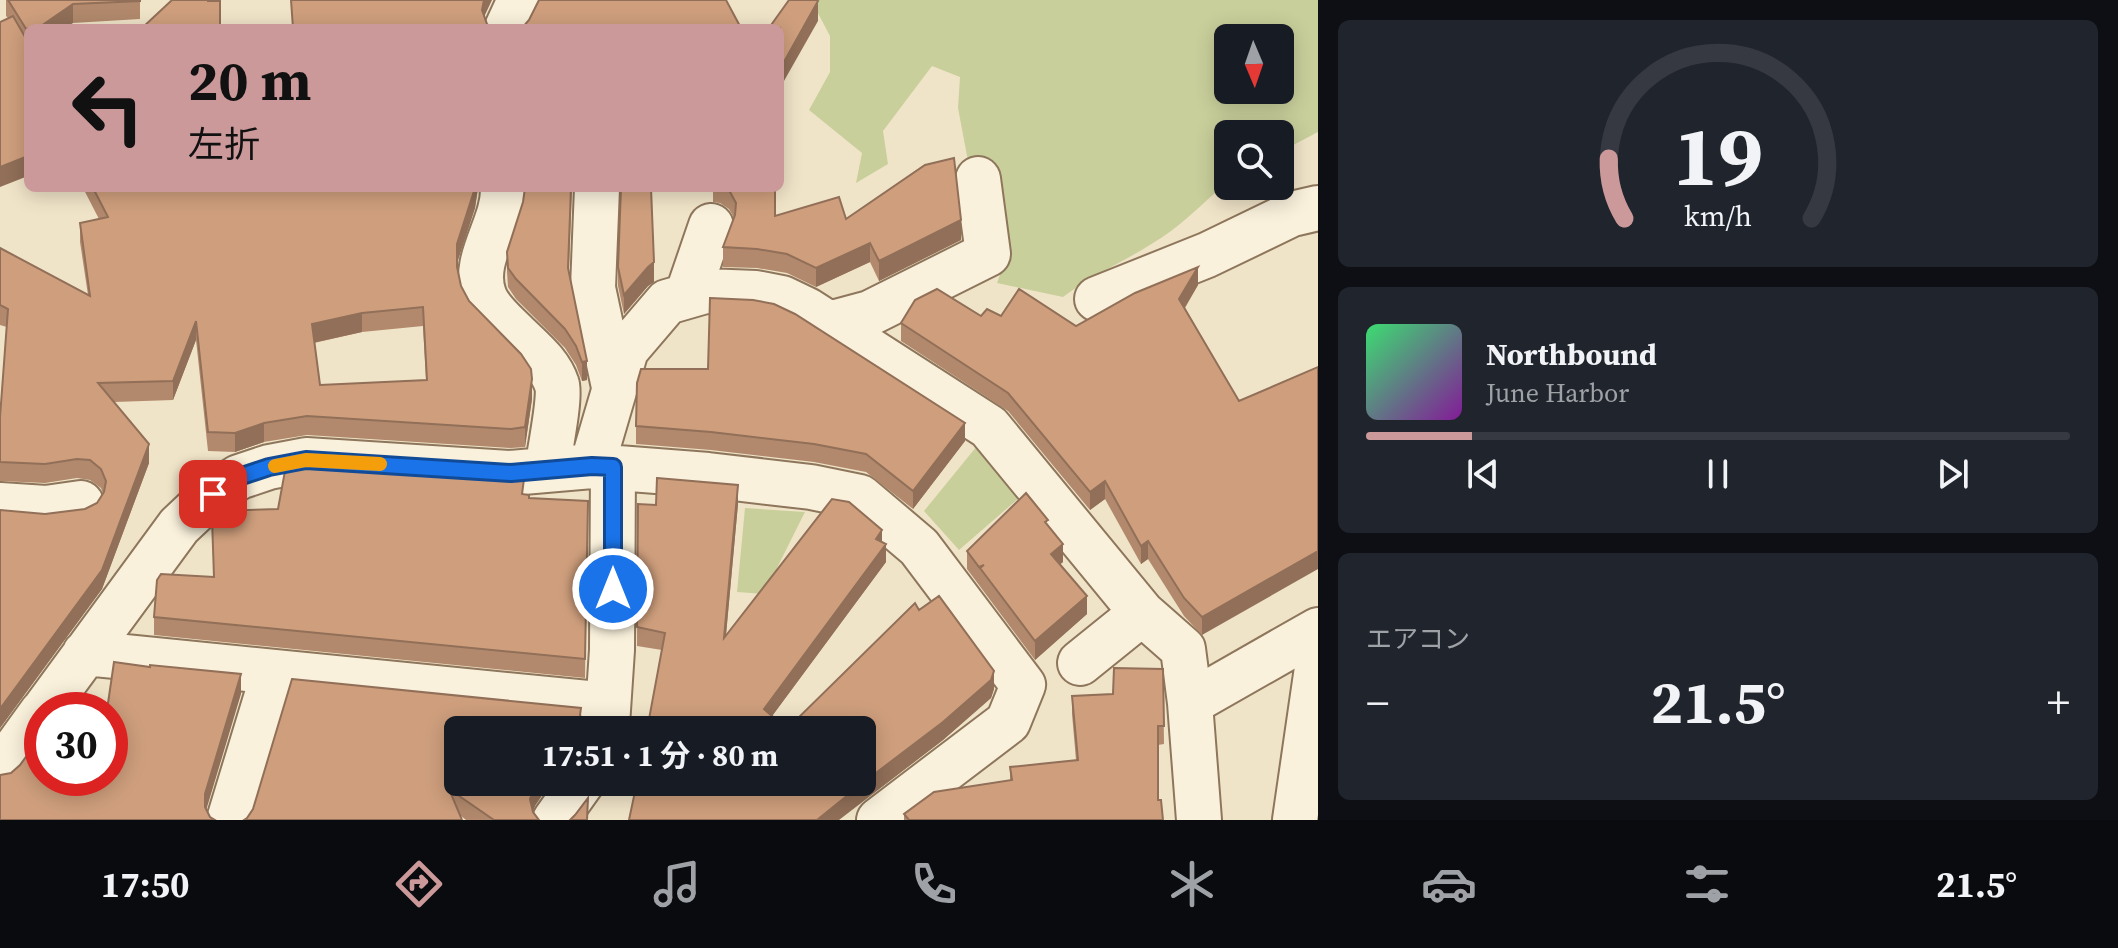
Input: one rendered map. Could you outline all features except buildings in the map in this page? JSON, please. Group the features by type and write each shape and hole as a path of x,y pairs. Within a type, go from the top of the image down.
{"street":[{"path":"509,24 520,0"},
{"path":"818,317 870,313 988,254 978,179"},
{"path":"503,192 498,221 481,263 481,282 484,298 547,365 559,388 547,470"},
{"path":"597,192 593,288 614,390"},
{"path":"1097,299 1207,255 1292,214 1318,208"},
{"path":"687,296 711,226"},
{"path":"607,716 612,650 603,466 614,390 626,350 667,302 705,291 756,293 782,298 818,317 989,427 1136,606 1183,649 1199,820"},
{"path":"57,692 179,526 213,494 239,477 269,467 306,460 511,473 603,466 811,487 860,497 919,547 1034,688 1008,722 879,820"},
{"path":"0,505 46,508 81,503"},
{"path":"1080,663 1136,606"},
{"path":"1190,703 1318,630"},
{"path":"85,653 274,672 600,716"},
{"path":"1295,820 1314,724 1318,661"},
{"path":"229,820 274,672"},
{"path":"0,770 24,737"},
{"path":"555,820 572,796"}],"green space":[{"path":"811,0 1318,0 1318,132 1294,145 1294,120 1214,120 1214,194 1171,231 1063,297 997,283 1005,260 995,250 991,162 968,161 958,108 960,77 932,66 883,131 888,164 856,183 862,153 809,110 830,72 830,36"},
{"path":"977,446 1019,498 959,550 924,511"},
{"path":"745,508 805,512 764,594 737,592"}],"slow traffic":[{"path":"275,466 306,460 380,464"}],"route":[{"path":"213,494 239,477 306,460 511,473 613,467 613,589"}]}
